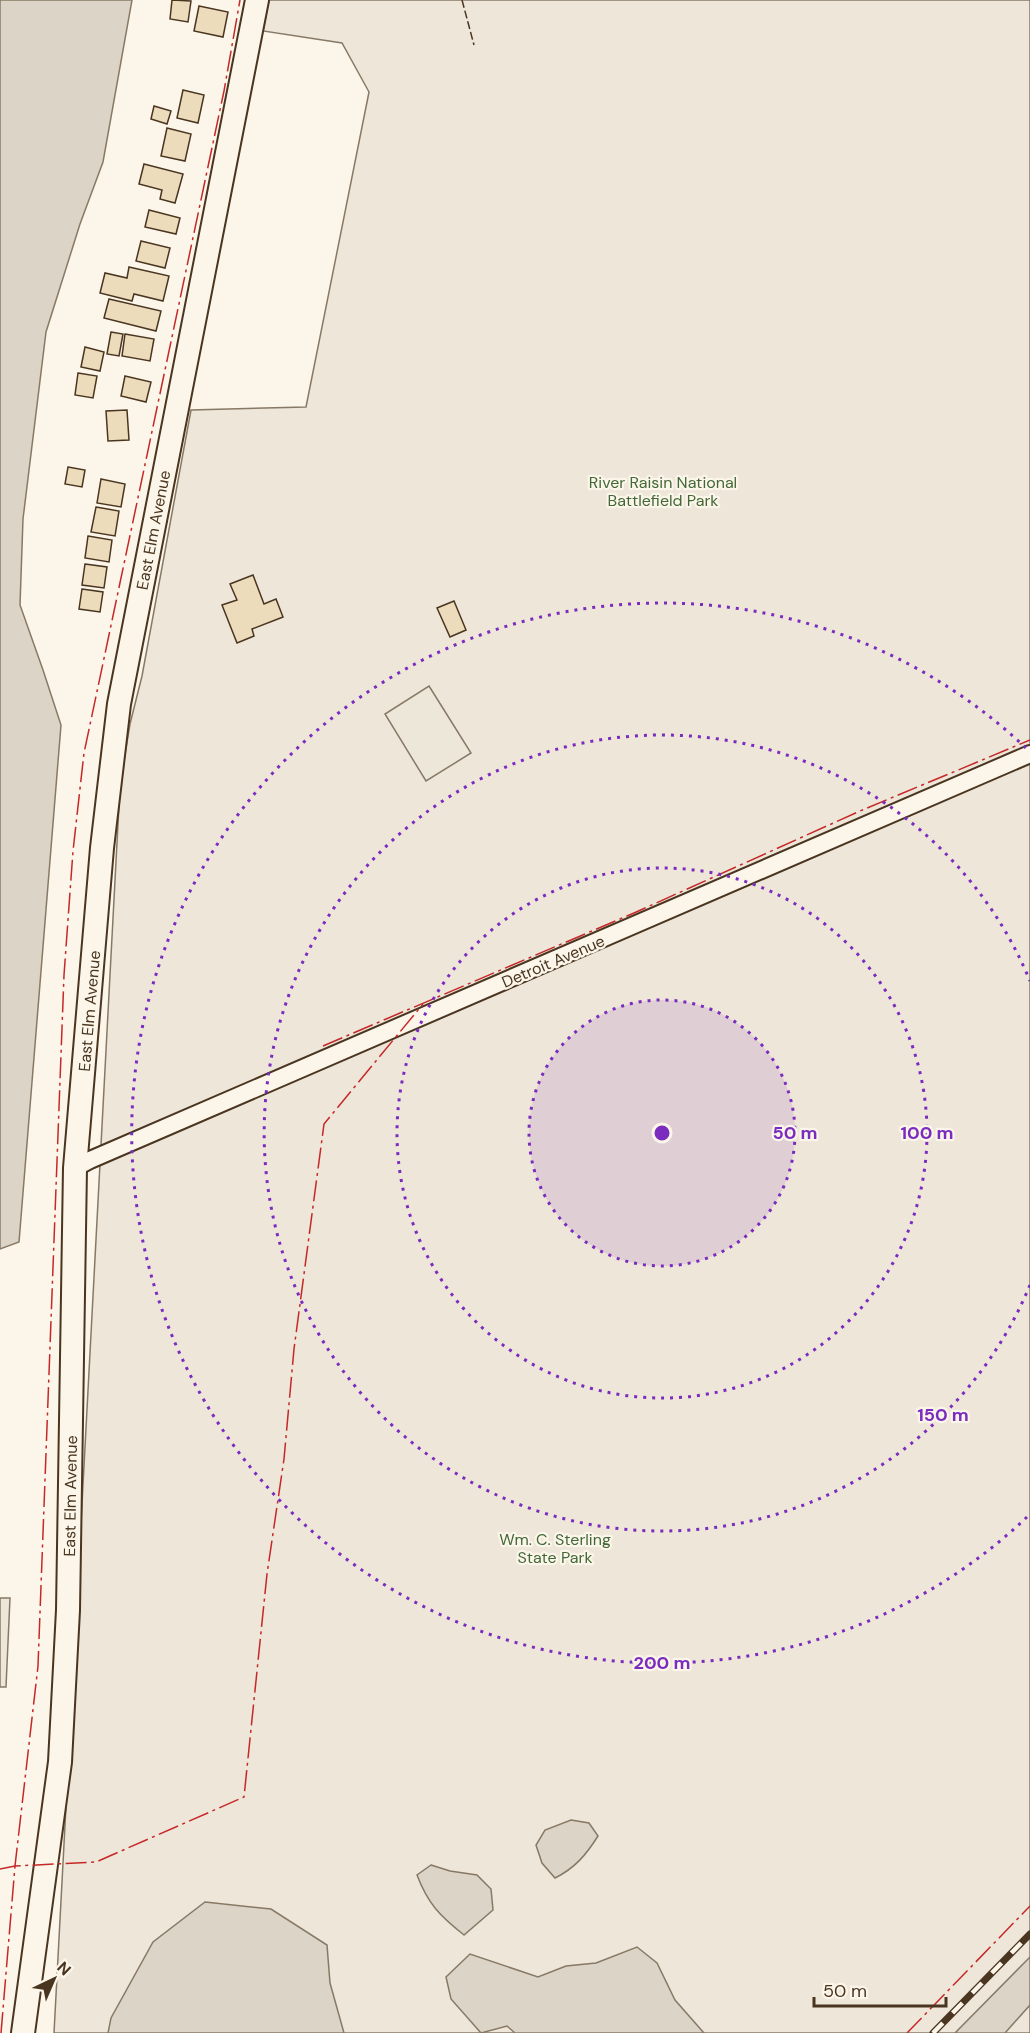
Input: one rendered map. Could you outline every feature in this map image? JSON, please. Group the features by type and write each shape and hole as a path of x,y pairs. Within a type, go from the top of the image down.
{"main road":[{"name":"East Elm Avenue","path":"22,2033 60,1762 69,1554 75,1168 102,848 119,704 257,0"}],"street":[{"name":"Detroit Avenue","path":"75,1168 1030,754"}],"green space":[{"path":"269,0 1030,0 1030,2033 54,2033 120,786 130,724 142,676 191,410 306,407 369,92 342,43 263,31"}],"shaded area":[{"path":"0,0 132,0 103,162 80,224 46,332 23,519 20,605 61,725 19,1242 0,1249"},
{"path":"429,686 471,753 426,781 385,714"},
{"path":"0,1598 10,1598 6,1687 0,1687"},
{"path":"571,1820 589,1823 598,1836 580,1860 555,1878 542,1863 536,1845 545,1830"},
{"path":"431,1865 450,1871 477,1875 491,1889 493,1910 464,1935 436,1909 421,1885 417,1875"},
{"path":"205,1902 271,1909 327,1945 330,1983 344,2033 108,2033 111,2018 153,1942"},
{"path":"637,1947 657,1963 675,2000 704,2033 515,2033 507,2026 481,2033 451,1999 446,1977 470,1954 538,1977 566,1966 596,1963"},
{"path":"1030,1957 1030,2005 1005,2033 955,2033"}],"building":[{"path":"172,0 191,1 188,22 170,19"},
{"path":"199,6 228,12 223,37 194,31"},
{"path":"183,90 204,95 198,123 177,118"},
{"path":"154,106 171,111 167,124 151,119"},
{"path":"167,128 191,134 185,161 161,156"},
{"path":"144,164 183,174 175,203 160,199 162,190 139,184"},
{"path":"149,210 180,218 176,234 145,227"},
{"path":"141,241 170,248 165,268 136,261"},
{"path":"129,267 169,276 163,301 134,294 132,301 100,293 105,273 127,278"},
{"path":"109,299 161,311 156,331 104,318"},
{"path":"111,332 123,334 119,356 107,354"},
{"path":"125,334 154,339 150,361 122,356"},
{"path":"85,347 104,352 100,371 81,367"},
{"path":"78,373 97,376 93,398 75,395"},
{"path":"125,376 151,382 146,402 121,396"},
{"path":"127,410 129,440 108,441 106,411"},
{"path":"68,467 85,470 82,487 65,484"},
{"path":"101,479 125,484 121,507 97,503"},
{"path":"96,507 119,511 115,536 91,532"},
{"path":"88,536 112,540 109,562 85,558"},
{"path":"85,564 107,567 104,588 82,585"},
{"path":"253,575 264,604 276,599 283,617 252,629 254,636 237,643 222,605 237,600 230,584"},
{"path":"82,589 103,592 100,612 79,609"},
{"path":"454,601 466,630 450,637 437,608"}],"railway":[{"path":"933,2033 1030,1934"}],"fence":[{"path":"462,0 474,45"}],"power":[{"path":"1,2033 15,1866 38,1666 64,975 73,851 84,753 224,91 240,0"},
{"path":"323,1046 634,913 860,811 1030,740"},
{"path":"0,1869 15,1866 96,1862 244,1797 267,1574 284,1459 294,1349 324,1124 423,1004"},
{"path":"907,2033 1030,1906"}],"park label":[{"name":"River Raisin National Battlefield Park","path":"663,491"},
{"name":"Wm. C. Sterling State Park","path":"555,1548"}]}
